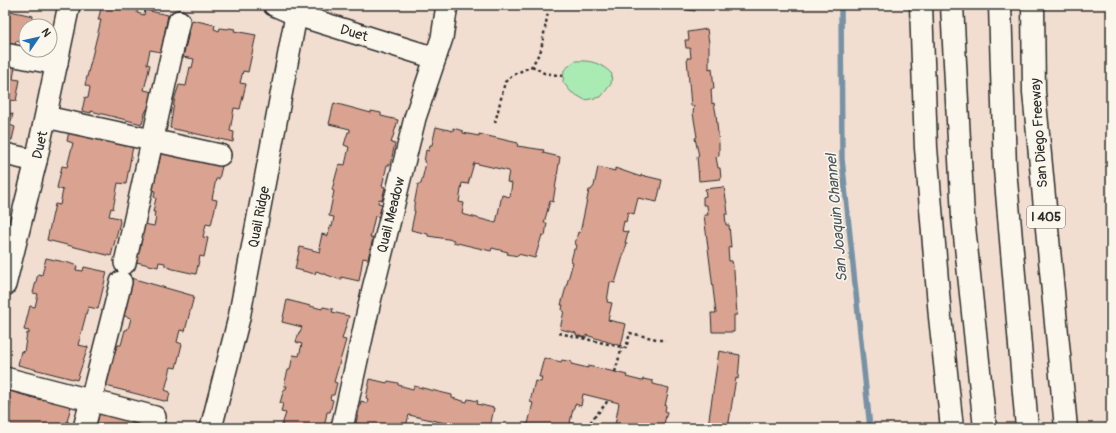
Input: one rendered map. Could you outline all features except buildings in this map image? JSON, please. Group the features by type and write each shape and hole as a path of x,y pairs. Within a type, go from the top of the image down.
{"highway":[{"path":"921,5 926,148 940,317 952,428"},
{"path":"952,5 963,217 985,428"},
{"path":"1000,5 1006,169 1027,428"},
{"name":"San Diego Freeway","path":"1033,5 1034,92 1066,428"}],"street":[{"name":"Duet","path":"5,285 8,258 36,161 69,5"},
{"name":"Duet","path":"274,5 298,10 435,58"},
{"name":"Quail Meadow","path":"342,428 370,300 415,118 442,38 447,5"},
{"name":"Quail Ridge","path":"211,428 239,318 298,10"},
{"path":"84,428 123,272 179,21"},
{"path":"5,54 57,64"},
{"path":"46,117 220,155"},
{"path":"5,154 36,161"},
{"path":"5,378 155,417"}],"path":[{"path":"496,123 505,82 513,75 532,66 544,39 548,12"},
{"path":"532,66 544,73 563,76"},
{"path":"559,332 622,348 626,348 630,333 665,341"},
{"path":"615,372 622,348"},
{"path":"588,428 592,417 600,411 608,400"}],"green space":[{"path":"575,61 595,63 604,67 612,74 611,84 601,97 585,100 571,92 563,82 564,70"}],"waterway":[{"name":"San Joaquin Channel","path":"841,5 842,159 870,428"}]}
